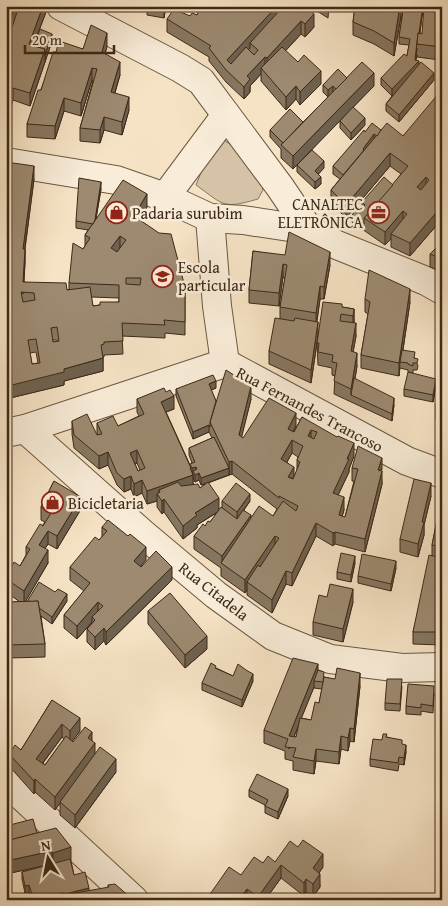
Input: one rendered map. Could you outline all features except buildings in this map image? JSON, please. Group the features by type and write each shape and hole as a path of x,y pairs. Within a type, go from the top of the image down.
{"street":[{"path":"61,6 180,68 201,81 210,90 309,230"},
{"path":"165,197 226,115"},
{"path":"6,162 116,180 165,197 210,218 243,220 309,230 337,245 426,281 442,290"},
{"path":"210,218 217,306 225,363"},
{"name":"Rua Fernandes Trancoso","path":"16,431 225,363 407,461 442,474"},
{"name":"Rua Citadela","path":"16,431 202,582 272,636 330,659 402,668 442,668"},
{"path":"6,777 13,788 134,900"}],"shaded area":[{"path":"216,135 236,148 261,171 263,190 258,199 238,204 225,204 196,185"}],"place":[{"name":"Padaria surubim","path":"116,213"},
{"name":"CANALTEC ELETRÔNICA","path":"379,213"},
{"name":"Escola particular","path":"162,276"},
{"name":"Bicicletaria","path":"52,503"}]}
